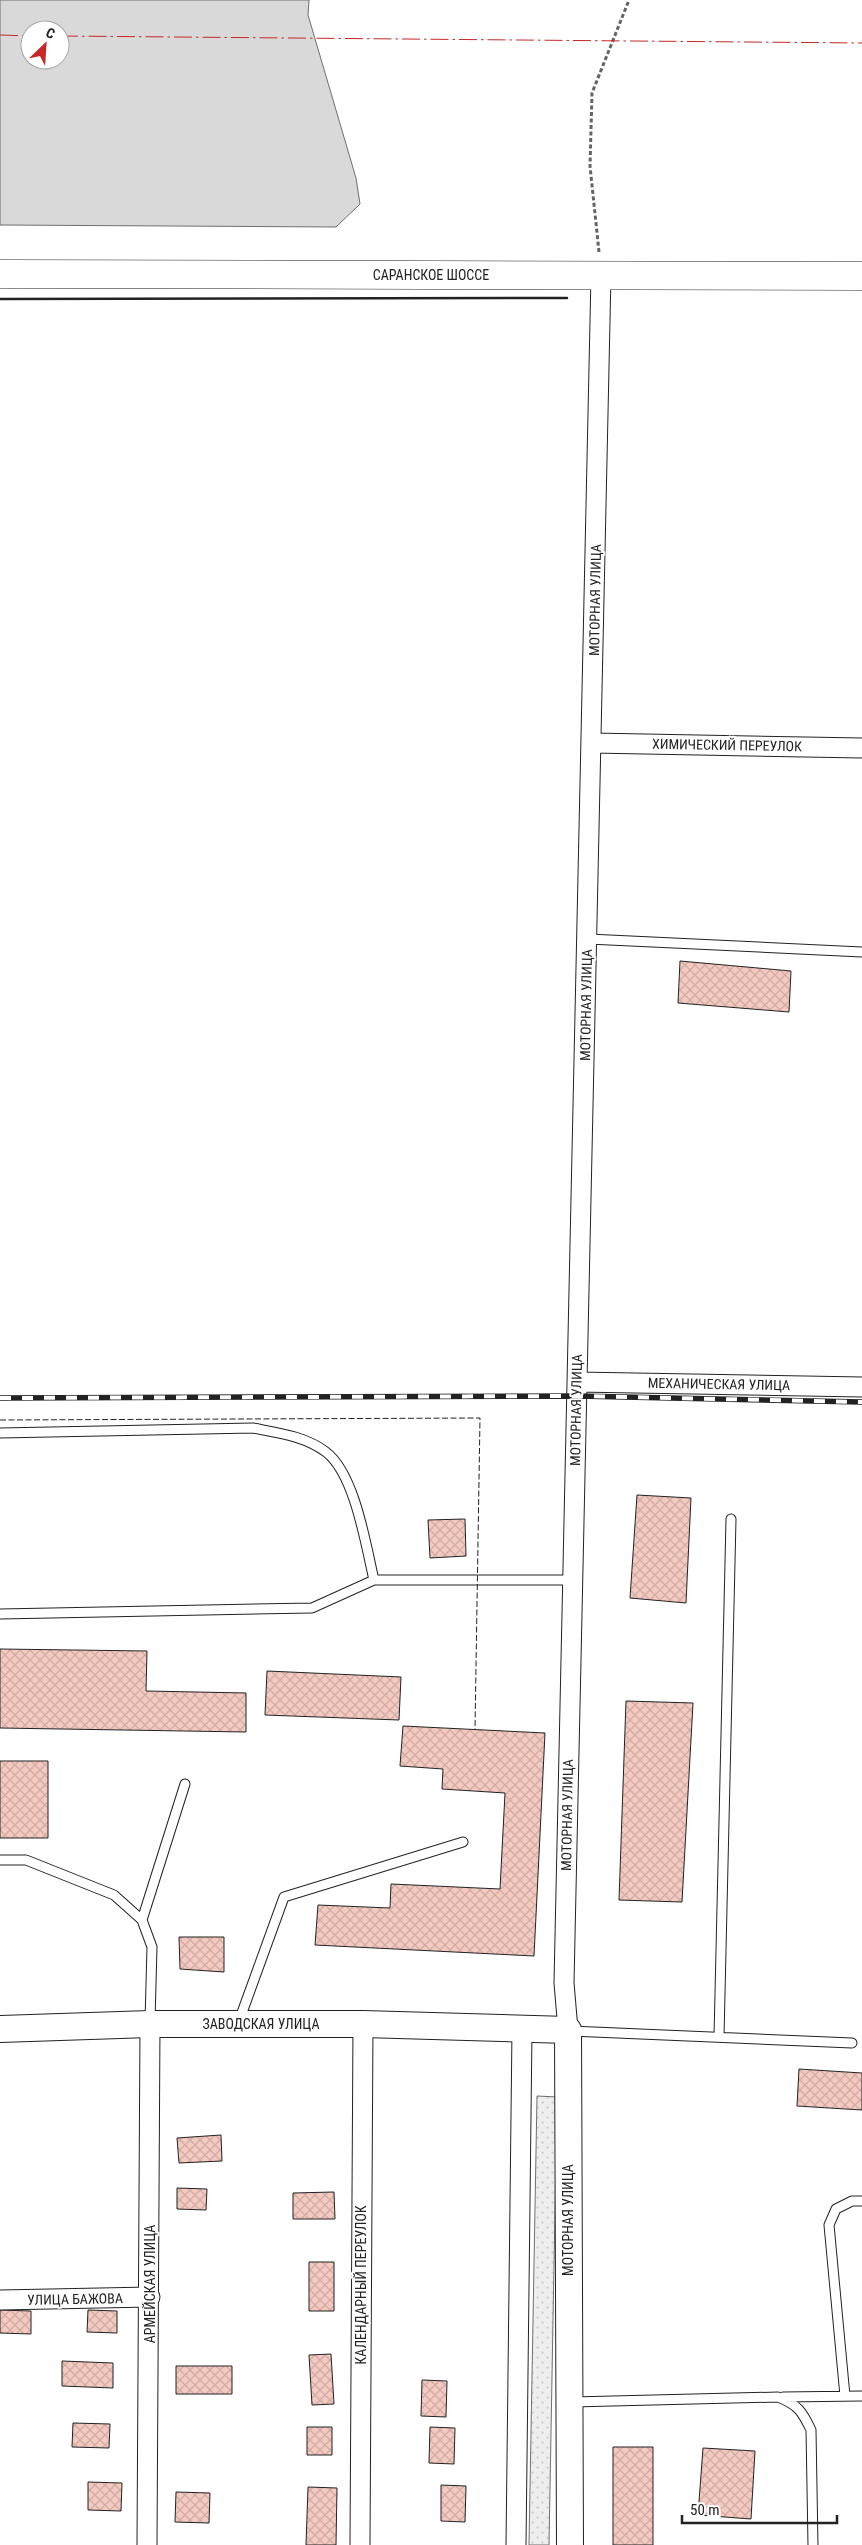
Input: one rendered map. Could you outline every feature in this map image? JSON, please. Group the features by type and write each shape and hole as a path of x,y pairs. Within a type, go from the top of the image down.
{"highway":[{"name":"САРАНСКОЕ ШОССЕ","path":"0,274 862,276"}],"street":[{"name":"МОТОРНАЯ УЛИЦА","path":"570,2545 568,2030 564,1983 601,275"},
{"name":"ХИМИЧЕСКИЙ ПЕРЕУЛОК","path":"592,743 862,748"},
{"name":"МЕХАНИЧЕСКАЯ УЛИЦА","path":"577,1382 862,1387"},
{"name":"ЗАВОДСКАЯ УЛИЦА","path":"0,2030 150,2024 363,2024 568,2030"},
{"name":"АРМЕЙСКАЯ УЛИЦА","path":"147,2545 150,2297 150,2024"},
{"name":"КАЛЕНДАРНЫЙ ПЕРЕУЛОК","path":"360,2545 363,2024"},
{"path":"516,2545 522,2030"},
{"name":"УЛИЦА БАЖОВА","path":"0,2300 150,2297"}],"lane":[{"path":"588,939 862,952"},
{"path":"0,1433 253,1428 295,1436 327,1452 345,1475 359,1514 374,1580"},
{"path":"718,2037 731,1519"},
{"path":"0,1614 312,1608 374,1580 572,1580"},
{"path":"142,1920 185,1784"},
{"path":"238,2024 284,1897 463,1842"},
{"path":"0,1860 26,1860 114,1895 142,1920 152,1947 150,2024"},
{"path":"568,2030 852,2043"},
{"path":"845,2396 829,2226 836,2209 852,2201 862,2201"},
{"path":"569,2402 862,2396"},
{"path":"778,2397 793,2403 804,2415 811,2430 812,2545"}],"path":[{"path":"601,275 590,166 592,93 629,0"}],"shaded area":[{"path":"0,0 309,0 308,15 356,178 360,204 336,227 0,225"},
{"path":"537,2096 557,2097 549,2545 529,2545"}],"building":[{"path":"680,961 791,971 789,1012 678,1003"},
{"path":"637,1495 691,1498 686,1603 630,1598"},
{"path":"465,1519 466,1556 430,1558 428,1520"},
{"path":"0,1649 147,1651 146,1691 246,1693 246,1732 0,1728"},
{"path":"267,1671 401,1677 399,1720 265,1715"},
{"path":"626,1701 693,1703 682,1902 619,1900"},
{"path":"403,1726 545,1733 534,1956 315,1945 318,1905 390,1908 391,1884 500,1889 505,1793 442,1789 443,1769 400,1766"},
{"path":"0,1761 48,1761 48,1838 0,1838"},
{"path":"179,1937 224,1937 224,1972 180,1969"},
{"path":"799,2069 862,2073 862,2110 797,2106"},
{"path":"221,2135 222,2161 179,2163 177,2138"},
{"path":"177,2188 207,2189 206,2210 177,2209"},
{"path":"334,2192 335,2219 293,2219 293,2193"},
{"path":"309,2262 334,2262 334,2311 309,2311"},
{"path":"0,2310 31,2311 31,2334 0,2333"},
{"path":"88,2310 117,2311 117,2333 87,2332"},
{"path":"331,2354 334,2404 312,2405 309,2355"},
{"path":"62,2361 113,2363 113,2388 62,2386"},
{"path":"176,2366 232,2366 232,2394 176,2394"},
{"path":"422,2380 447,2381 446,2417 421,2416"},
{"path":"73,2423 110,2424 109,2448 72,2447"},
{"path":"307,2427 332,2427 332,2455 307,2455"},
{"path":"430,2427 455,2428 454,2464 429,2463"},
{"path":"613,2447 653,2447 653,2545 613,2545"},
{"path":"703,2448 755,2451 751,2519 698,2515"},
{"path":"88,2482 122,2483 121,2511 88,2510"},
{"path":"441,2485 466,2486 465,2522 441,2521"},
{"path":"308,2487 337,2488 336,2545 306,2545"},
{"path":"176,2492 210,2493 209,2523 175,2522"}],"railway":[{"path":"0,1398 577,1396 862,1402"}],"fence":[{"path":"0,1420 480,1418 475,1729"}],"wall":[{"path":"0,299 567,298"}],"power":[{"path":"0,35 20,36"},
{"path":"70,36 862,43"}]}
